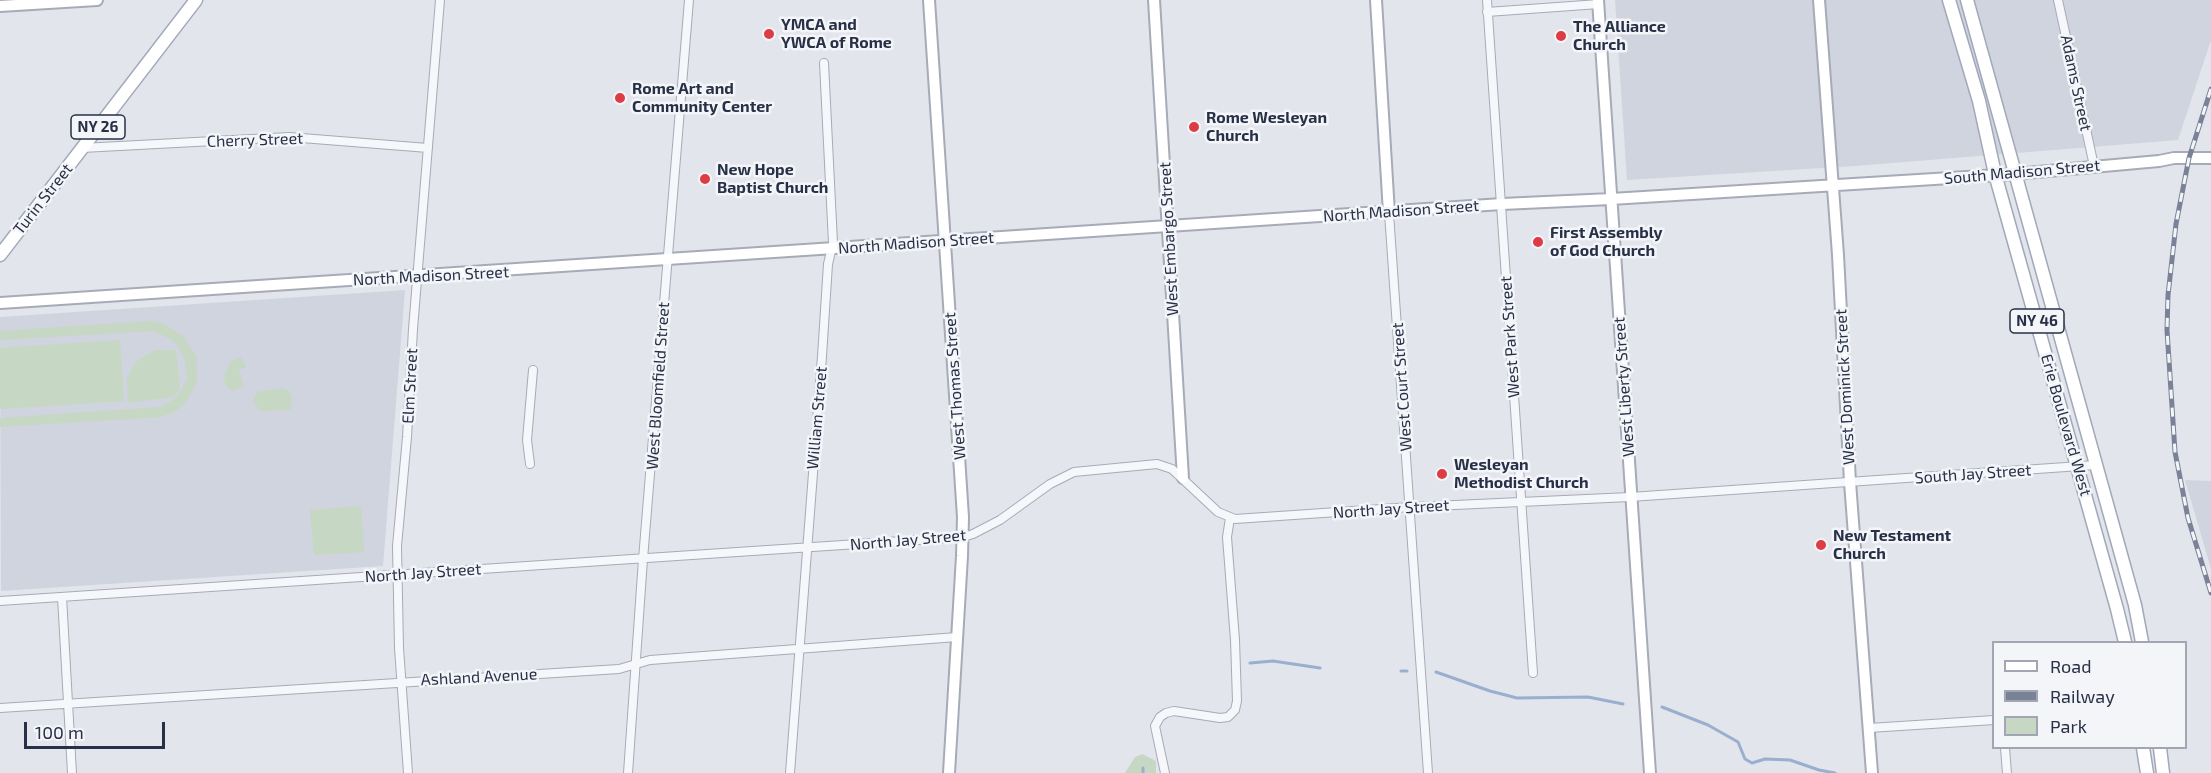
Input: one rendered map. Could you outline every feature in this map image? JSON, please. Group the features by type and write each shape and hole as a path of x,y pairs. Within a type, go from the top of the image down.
{"main road":[{"name":"Turin Street","path":"0,255 196,0"},
{"name":"Erie Boulevard West","path":"1949,0 1979,101 1995,174 2125,641"},
{"name":"Erie Boulevard West","path":"1967,0 2135,605 2142,641"},
{"path":"2143,749 2147,773"},
{"path":"2160,749 2163,773"}],"street":[{"path":"0,6 97,0"},
{"name":"Elm Street","path":"408,773 397,546 441,0"},
{"name":"West Bloomfield Street","path":"628,773 689,0"},
{"name":"West Thomas Street","path":"929,0 963,537 949,773"},
{"name":"West Embargo Street","path":"1154,0 1183,478"},
{"name":"West Court Street","path":"1376,0 1428,773"},
{"name":"West Park Street","path":"1487,0 1533,673"},
{"name":"West Dominick Street","path":"1819,0 1850,482 1872,773"},
{"name":"Adams Street","path":"2058,0 2094,166"},
{"path":"1487,12 1598,2"},
{"name":"West Liberty Street","path":"1598,2 1650,773"},
{"name":"William Street","path":"790,773 828,264 834,231 824,63"},
{"name":"Cherry Street","path":"82,148 289,137 428,148"},
{"name":"South Madison Street","path":"1832,185 2014,174 2174,158 2211,158"},
{"name":"North Madison Street","path":"0,303 667,261 831,248 1502,204 1611,200 1832,185"},
{"path":"530,464 527,441 533,370"},
{"name":"North Jay Street","path":"0,601 963,537 1000,520 1050,484 1074,472 1157,464 1172,469 1218,512 1230,518 1630,497 1850,482"},
{"name":"South Jay Street","path":"1850,482 2095,465"},
{"path":"1165,773 1155,726 1160,717 1174,711 1220,718 1228,717 1235,710 1237,701 1235,640 1227,537 1230,518"},
{"path":"62,597 72,773"},
{"name":"Ashland Avenue","path":"0,708 619,669 650,660 957,637"},
{"path":"1869,728 1992,720"},
{"path":"2005,749 2007,773"}],"shaded area":[{"path":"1615,0 2211,0 2211,40 2178,140 1855,166 1627,180"},
{"path":"405,290 383,566 1,591 0,317"},
{"path":"2185,480 2211,481 2211,569"}],"green space":[{"path":"152,321 164,324 183,336 196,356 195,386 185,403 176,411 161,417 0,427 0,418 161,407 177,397 187,380 185,360 177,345 169,338 152,331 0,340 0,331"},
{"path":"120,340 124,401 0,409 0,348"},
{"path":"156,350 176,350 180,389 173,397 128,403 127,378 137,361"},
{"path":"241,357 246,367 239,370 244,387 233,391 226,386 224,377 230,362"},
{"path":"281,388 289,391 292,397 289,410 261,411 255,405 254,399 257,392"},
{"path":"361,506 364,552 314,555 310,510"},
{"path":"1142,754 1156,761 1156,773 1125,773 1135,757"}],"waterway":[{"path":"1250,663 1273,661 1320,668"},
{"path":"1401,671 1407,671"},
{"path":"1436,672 1517,698 1588,697 1623,704"},
{"path":"1662,707 1708,725 1738,742 1745,759 1752,763 1765,759 1790,760 1835,773"},
{"path":"1143,768 1143,773"}],"railway":[{"path":"2211,89 2189,158 2176,224 2168,295 2167,330 2175,452 2188,518 2211,593"}],"place":[{"name":"YMCA and YWCA of Rome","path":"769,34"},
{"name":"The Alliance Church","path":"1561,36"},
{"name":"Rome Art and Community Center","path":"620,98"},
{"name":"Rome Wesleyan Church","path":"1194,127"},
{"name":"New Hope Baptist Church","path":"705,179"},
{"name":"First Assembly of God Church","path":"1538,242"},
{"name":"Wesleyan Methodist Church","path":"1442,474"},
{"name":"New Testament Church","path":"1821,545"}]}
